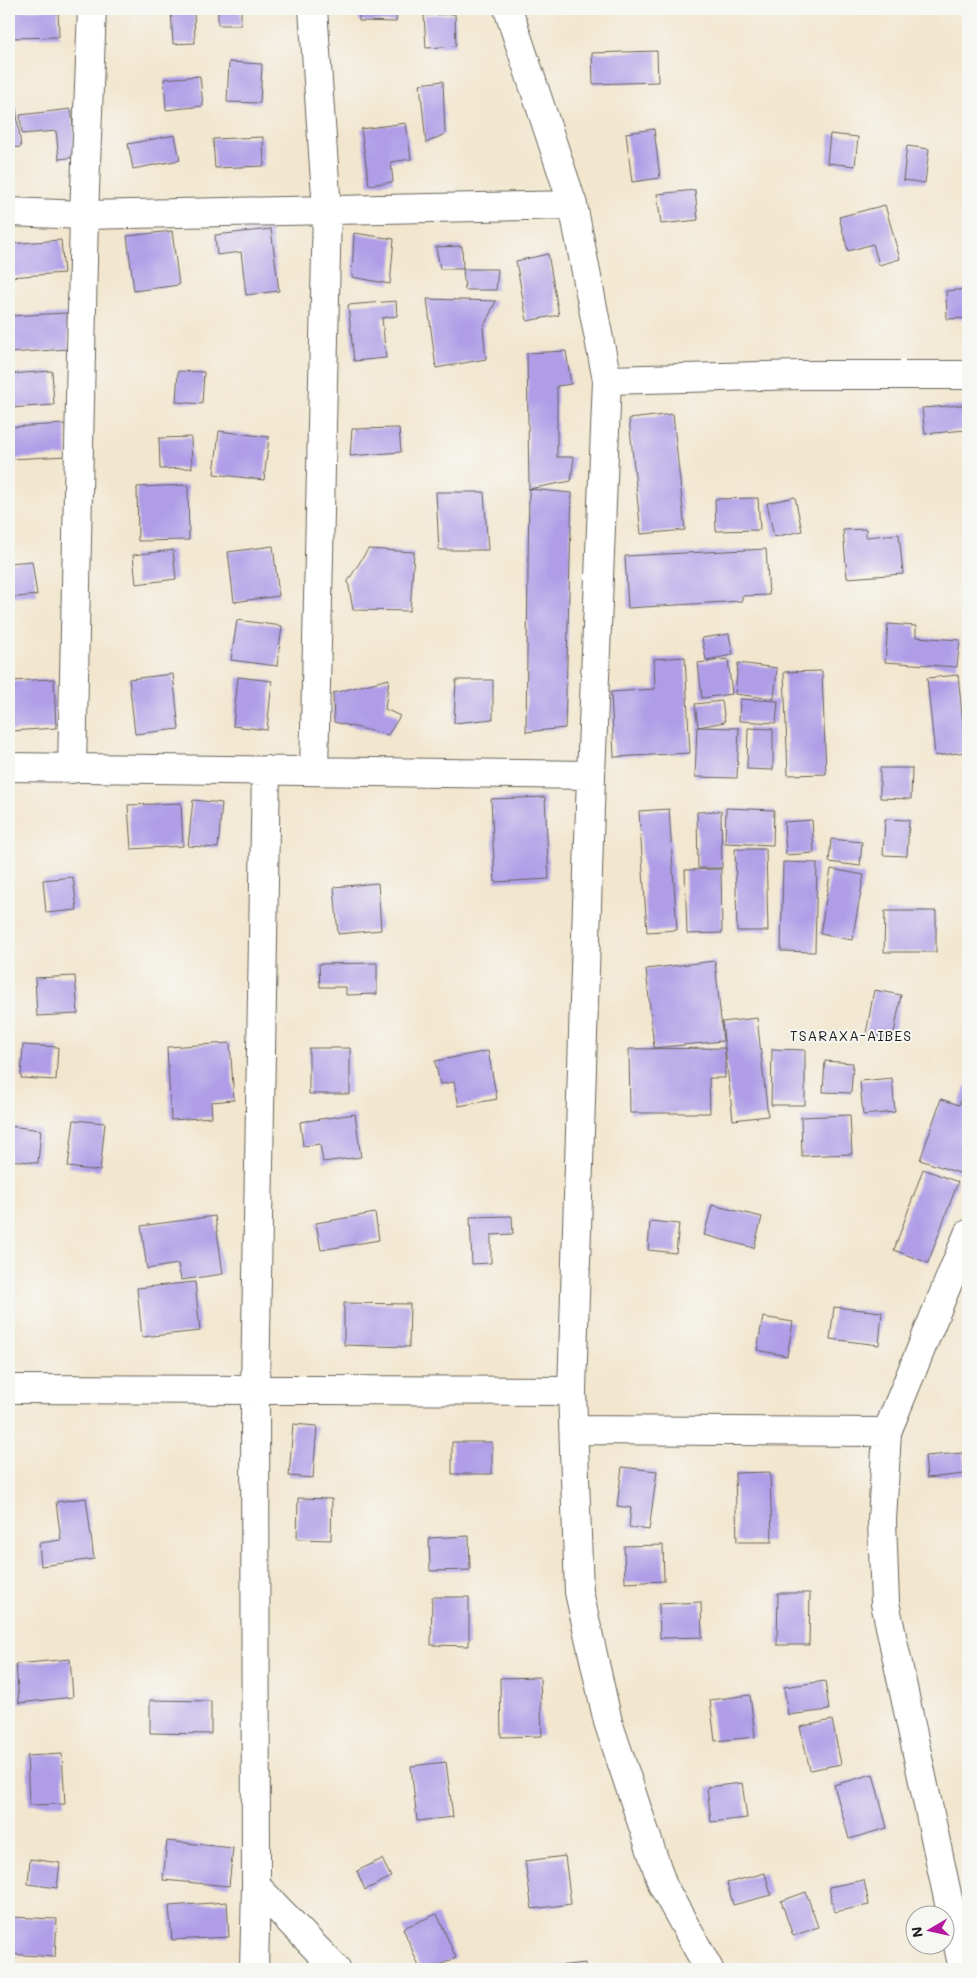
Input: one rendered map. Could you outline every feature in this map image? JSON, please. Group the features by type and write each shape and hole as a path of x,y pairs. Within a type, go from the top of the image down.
{"street":[{"path":"72,769 84,215 92,9"},
{"path":"313,9 328,210 314,771"},
{"path":"508,9 573,205 607,380 591,775 572,1391 579,1592 608,1722 663,1886 709,1969"},
{"path":"9,212 84,215 573,205"},
{"path":"607,380 800,375 968,375"},
{"path":"9,767 591,775"},
{"path":"254,1969 256,1886 255,1390 266,770"},
{"path":"963,1969 885,1604 882,1520 886,1432 968,1234"},
{"path":"9,1389 572,1391"},
{"path":"574,1430 886,1432"},
{"path":"256,1886 336,1969"}],"building":[{"path":"58,9 59,37 9,38 9,11"},
{"path":"194,9 195,43 173,44 171,10"},
{"path":"218,9 241,9 241,25 218,25"},
{"path":"359,9 397,9 396,22 359,21"},
{"path":"455,14 456,46 426,48 424,15"},
{"path":"657,51 658,82 593,84 592,53"},
{"path":"229,62 262,64 260,103 227,102"},
{"path":"200,76 203,106 166,110 164,79"},
{"path":"443,81 445,134 426,143 420,84"},
{"path":"16,107 21,147 9,148 9,108"},
{"path":"71,109 77,157 59,159 56,131 22,134 20,115"},
{"path":"406,123 411,159 391,162 393,182 369,185 361,129"},
{"path":"654,129 660,178 632,182 626,133"},
{"path":"830,134 858,137 855,166 827,163"},
{"path":"175,135 180,160 133,169 128,144"},
{"path":"263,137 264,166 215,168 213,139"},
{"path":"907,146 929,149 925,183 903,180"},
{"path":"695,190 698,220 661,224 657,194"},
{"path":"885,205 900,259 879,265 873,244 848,251 839,217"},
{"path":"271,229 279,291 246,295 241,252 217,255 215,235"},
{"path":"172,231 179,285 134,291 127,236"},
{"path":"354,233 394,239 390,284 352,277"},
{"path":"61,240 64,273 9,277 9,244"},
{"path":"462,246 463,269 440,269 436,247"},
{"path":"548,254 559,315 527,321 516,261"},
{"path":"463,269 498,269 496,290 465,290"},
{"path":"968,289 968,318 947,319 946,291"},
{"path":"427,299 496,301 483,328 486,359 436,368"},
{"path":"396,301 397,316 382,318 386,358 354,361 348,305"},
{"path":"67,313 69,349 9,353 9,316"},
{"path":"566,351 571,384 557,386 557,457 574,457 571,481 529,489 527,353"},
{"path":"52,371 54,405 9,408 9,374"},
{"path":"178,371 204,372 202,404 176,402"},
{"path":"963,405 965,430 925,434 922,408"},
{"path":"673,414 685,530 641,534 629,419"},
{"path":"65,424 67,456 12,459 10,427"},
{"path":"399,428 401,452 350,456 352,429"},
{"path":"219,431 269,437 264,480 214,474"},
{"path":"191,437 192,468 160,469 159,438"},
{"path":"188,485 189,540 138,541 137,487"},
{"path":"529,489 572,493 565,728 526,732"},
{"path":"436,492 484,492 488,550 439,550"},
{"path":"795,497 802,531 774,537 767,503"},
{"path":"758,498 760,530 716,531 715,499"},
{"path":"866,529 866,537 899,534 903,574 847,578 843,530"},
{"path":"273,546 279,596 234,602 228,552"},
{"path":"368,549 414,552 410,611 353,610 348,581"},
{"path":"766,549 769,595 742,596 742,601 628,608 625,556"},
{"path":"173,550 176,579 136,584 133,555"},
{"path":"32,561 37,595 9,598 9,563"},
{"path":"237,620 282,626 277,666 231,660"},
{"path":"888,624 916,626 916,637 960,640 957,667 885,662"},
{"path":"729,634 733,655 706,660 702,638"},
{"path":"685,657 690,753 614,757 611,692 655,689 654,659"},
{"path":"728,659 732,694 702,698 698,663"},
{"path":"738,663 777,668 774,699 735,694"},
{"path":"822,671 826,774 788,775 784,672"},
{"path":"173,674 179,729 135,734 129,679"},
{"path":"958,675 966,752 935,756 927,678"},
{"path":"238,677 272,681 267,730 233,726"},
{"path":"54,679 56,728 11,731 9,681"},
{"path":"389,679 385,709 400,716 388,735 334,722 333,693"},
{"path":"456,680 493,680 493,719 454,723"},
{"path":"740,699 778,701 776,723 739,721"},
{"path":"722,701 725,722 698,727 695,704"},
{"path":"697,727 739,728 737,778 695,777"},
{"path":"748,728 773,729 773,770 747,769"},
{"path":"880,768 912,768 911,799 880,798"},
{"path":"545,797 549,879 495,882 491,799"},
{"path":"193,800 222,803 218,848 188,846"},
{"path":"181,803 183,846 131,849 128,805"},
{"path":"726,808 774,810 773,845 725,843"},
{"path":"669,809 677,930 647,932 639,811"},
{"path":"721,811 722,868 698,868 697,812"},
{"path":"885,819 909,820 907,856 883,855"},
{"path":"812,820 814,853 786,855 784,822"},
{"path":"831,839 862,842 860,866 829,862"},
{"path":"735,849 766,849 768,931 737,931"},
{"path":"783,862 817,863 815,952 781,951"},
{"path":"721,869 722,933 687,934 685,870"},
{"path":"831,869 864,875 852,940 820,934"},
{"path":"73,877 77,910 46,913 43,880"},
{"path":"378,883 381,930 338,934 334,887"},
{"path":"885,911 936,911 936,952 884,952"},
{"path":"715,961 723,1041 654,1048 646,969"},
{"path":"377,963 377,994 346,995 346,987 320,987 319,964"},
{"path":"75,976 78,1014 37,1016 35,978"},
{"path":"874,990 901,995 893,1039 866,1034"},
{"path":"757,1018 768,1116 733,1120 722,1022"},
{"path":"230,1043 234,1100 211,1102 212,1117 171,1120 167,1047"},
{"path":"23,1045 58,1047 56,1080 21,1078"},
{"path":"309,1048 350,1048 350,1094 309,1094"},
{"path":"725,1048 725,1078 709,1078 710,1113 630,1113 629,1049"},
{"path":"772,1049 805,1050 805,1105 771,1105"},
{"path":"488,1051 497,1099 459,1106 454,1082 440,1084 435,1061"},
{"path":"825,1061 853,1063 851,1093 823,1092"},
{"path":"892,1078 895,1112 863,1115 860,1081"},
{"path":"965,1086 968,1087 968,1176 920,1160 941,1099 959,1105"},
{"path":"355,1114 361,1157 323,1162 320,1144 303,1146 300,1122"},
{"path":"850,1115 852,1154 802,1156 801,1117"},
{"path":"74,1120 105,1123 100,1171 68,1167"},
{"path":"9,1126 41,1130 38,1163 9,1160"},
{"path":"923,1169 958,1182 928,1263 894,1250"},
{"path":"712,1205 762,1217 754,1248 704,1235"},
{"path":"375,1213 379,1240 321,1250 316,1223"},
{"path":"215,1216 223,1274 181,1280 178,1264 147,1269 141,1226"},
{"path":"512,1216 513,1234 491,1235 491,1263 472,1264 470,1217"},
{"path":"650,1221 679,1224 676,1253 648,1250"},
{"path":"195,1282 200,1331 142,1337 137,1288"},
{"path":"344,1303 410,1304 409,1347 344,1345"},
{"path":"834,1307 882,1312 879,1345 830,1339"},
{"path":"763,1317 793,1322 787,1356 757,1350"},
{"path":"293,1424 317,1426 313,1478 289,1476"},
{"path":"452,1442 492,1442 492,1474 452,1474"},
{"path":"963,1453 965,1474 927,1478 925,1456"},
{"path":"622,1467 657,1471 649,1530 629,1527 631,1508 617,1506"},
{"path":"770,1472 772,1542 737,1542 735,1473"},
{"path":"86,1498 94,1559 41,1566 39,1543 61,1540 56,1502"},
{"path":"298,1498 332,1499 331,1540 297,1539"},
{"path":"469,1536 470,1570 430,1571 429,1538"},
{"path":"663,1545 664,1581 625,1583 624,1546"},
{"path":"778,1593 810,1593 809,1645 777,1645"},
{"path":"432,1597 469,1597 469,1646 431,1645"},
{"path":"701,1602 702,1637 660,1638 659,1604"},
{"path":"70,1659 73,1697 19,1703 16,1664"},
{"path":"540,1677 542,1736 501,1737 500,1678"},
{"path":"825,1681 829,1710 788,1715 784,1687"},
{"path":"750,1695 755,1737 715,1741 710,1700"},
{"path":"150,1700 211,1701 211,1734 150,1733"},
{"path":"832,1720 841,1764 810,1770 800,1727"},
{"path":"62,1754 65,1804 29,1805 27,1756"},
{"path":"446,1762 453,1817 417,1821 411,1766"},
{"path":"873,1774 887,1828 849,1839 834,1785"},
{"path":"742,1783 747,1818 711,1822 707,1787"},
{"path":"167,1841 233,1848 229,1886 163,1880"},
{"path":"565,1856 571,1904 532,1909 525,1861"},
{"path":"30,1859 60,1863 57,1888 28,1884"},
{"path":"382,1859 391,1877 365,1890 357,1871"},
{"path":"765,1873 771,1895 733,1905 727,1883"},
{"path":"864,1880 869,1905 834,1912 829,1887"},
{"path":"806,1892 818,1927 793,1936 781,1901"},
{"path":"227,1902 229,1937 172,1940 169,1906"},
{"path":"437,1914 456,1958 430,1969 420,1969 403,1928"},
{"path":"11,1917 57,1919 55,1957 9,1954"},
{"path":"585,1963 586,1969 559,1969 558,1966"}],"district":[{"name":"TSARAXA-AIBES","path":"851,1036"}]}
